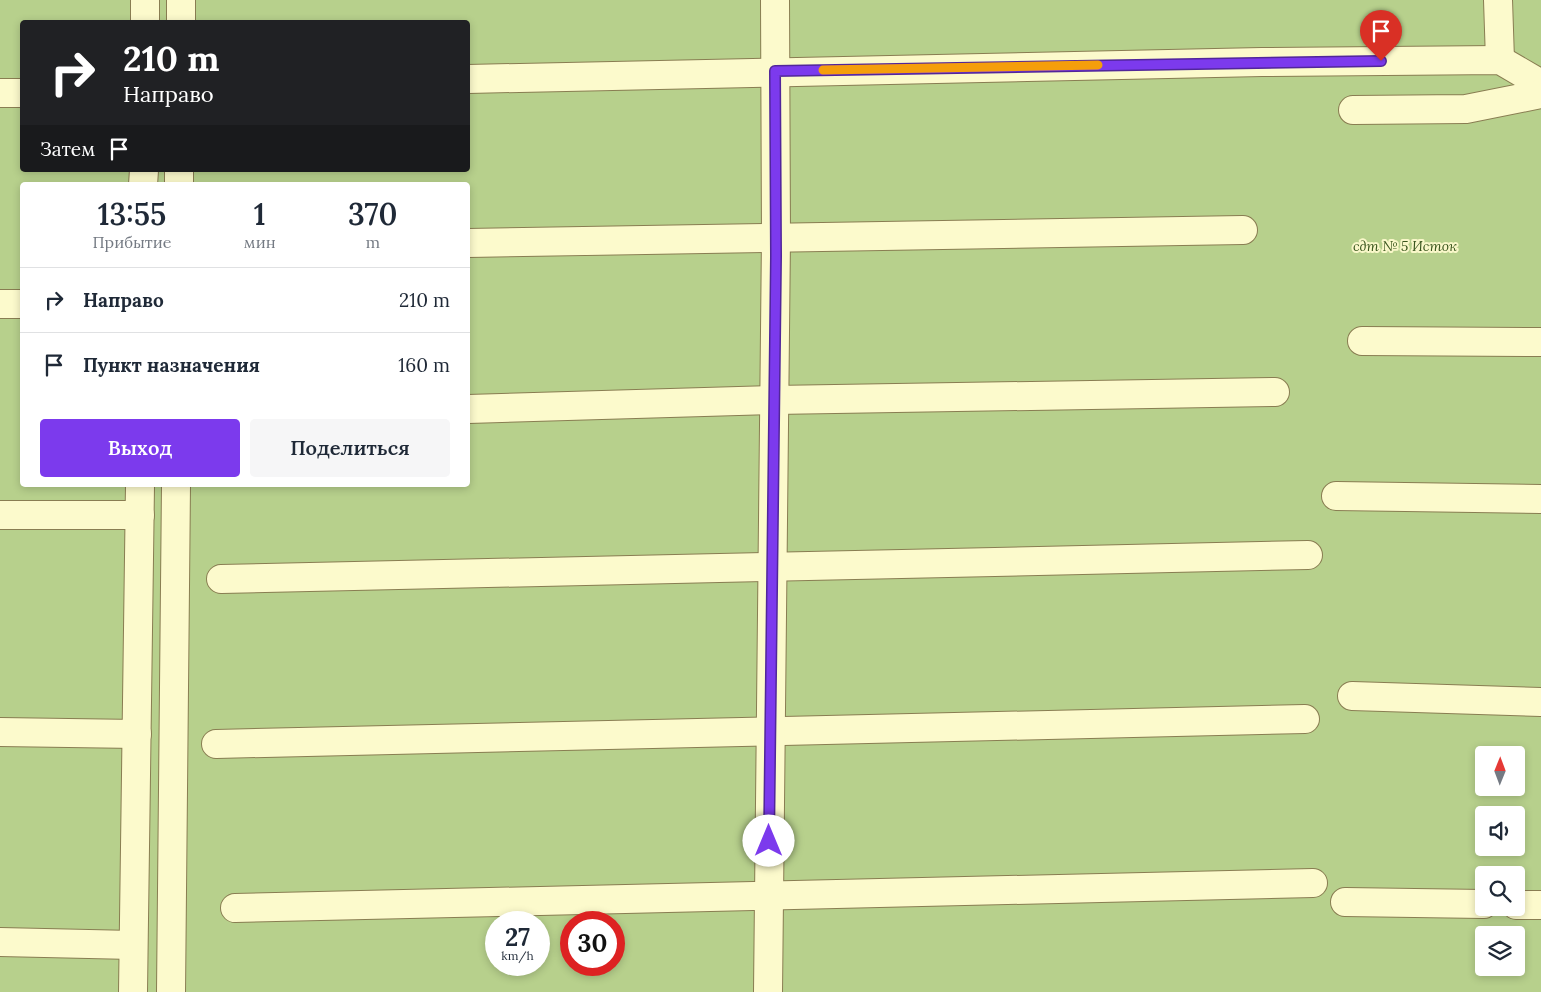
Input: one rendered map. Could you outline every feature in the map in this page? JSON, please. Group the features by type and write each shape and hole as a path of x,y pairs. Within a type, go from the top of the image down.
{"street":[{"path":"145,0 145,20"},
{"path":"181,0 181,20"},
{"path":"768,992 776,238 775,0"},
{"path":"1498,0 1500,60"},
{"path":"470,79 1262,62 1500,60 1541,84"},
{"path":"0,93 20,93"},
{"path":"1353,110 1466,110 1541,94"},
{"path":"470,243 1243,230"},
{"path":"0,304 20,304"},
{"path":"1362,341 1541,342"},
{"path":"470,409 774,400 1275,392"},
{"path":"133,992 140,487"},
{"path":"171,992 176,487"},
{"path":"1336,496 1541,498"},
{"path":"0,516 140,515"},
{"path":"221,579 1308,556"},
{"path":"1352,696 1541,702"},
{"path":"216,744 1305,719"},
{"path":"0,732 136,734"},
{"path":"235,908 1313,884"},
{"path":"1346,902 1475,904"},
{"path":"1525,905 1541,905"},
{"path":"0,942 134,945"}],"green space":[{"name":"сдт № 5 Исток","path":"0,0 1541,0 1541,992 0,992"}],"slow traffic":[{"path":"823,70 1098,65"}],"route":[{"path":"769,841 776,256 775,71 1381,61"}]}
